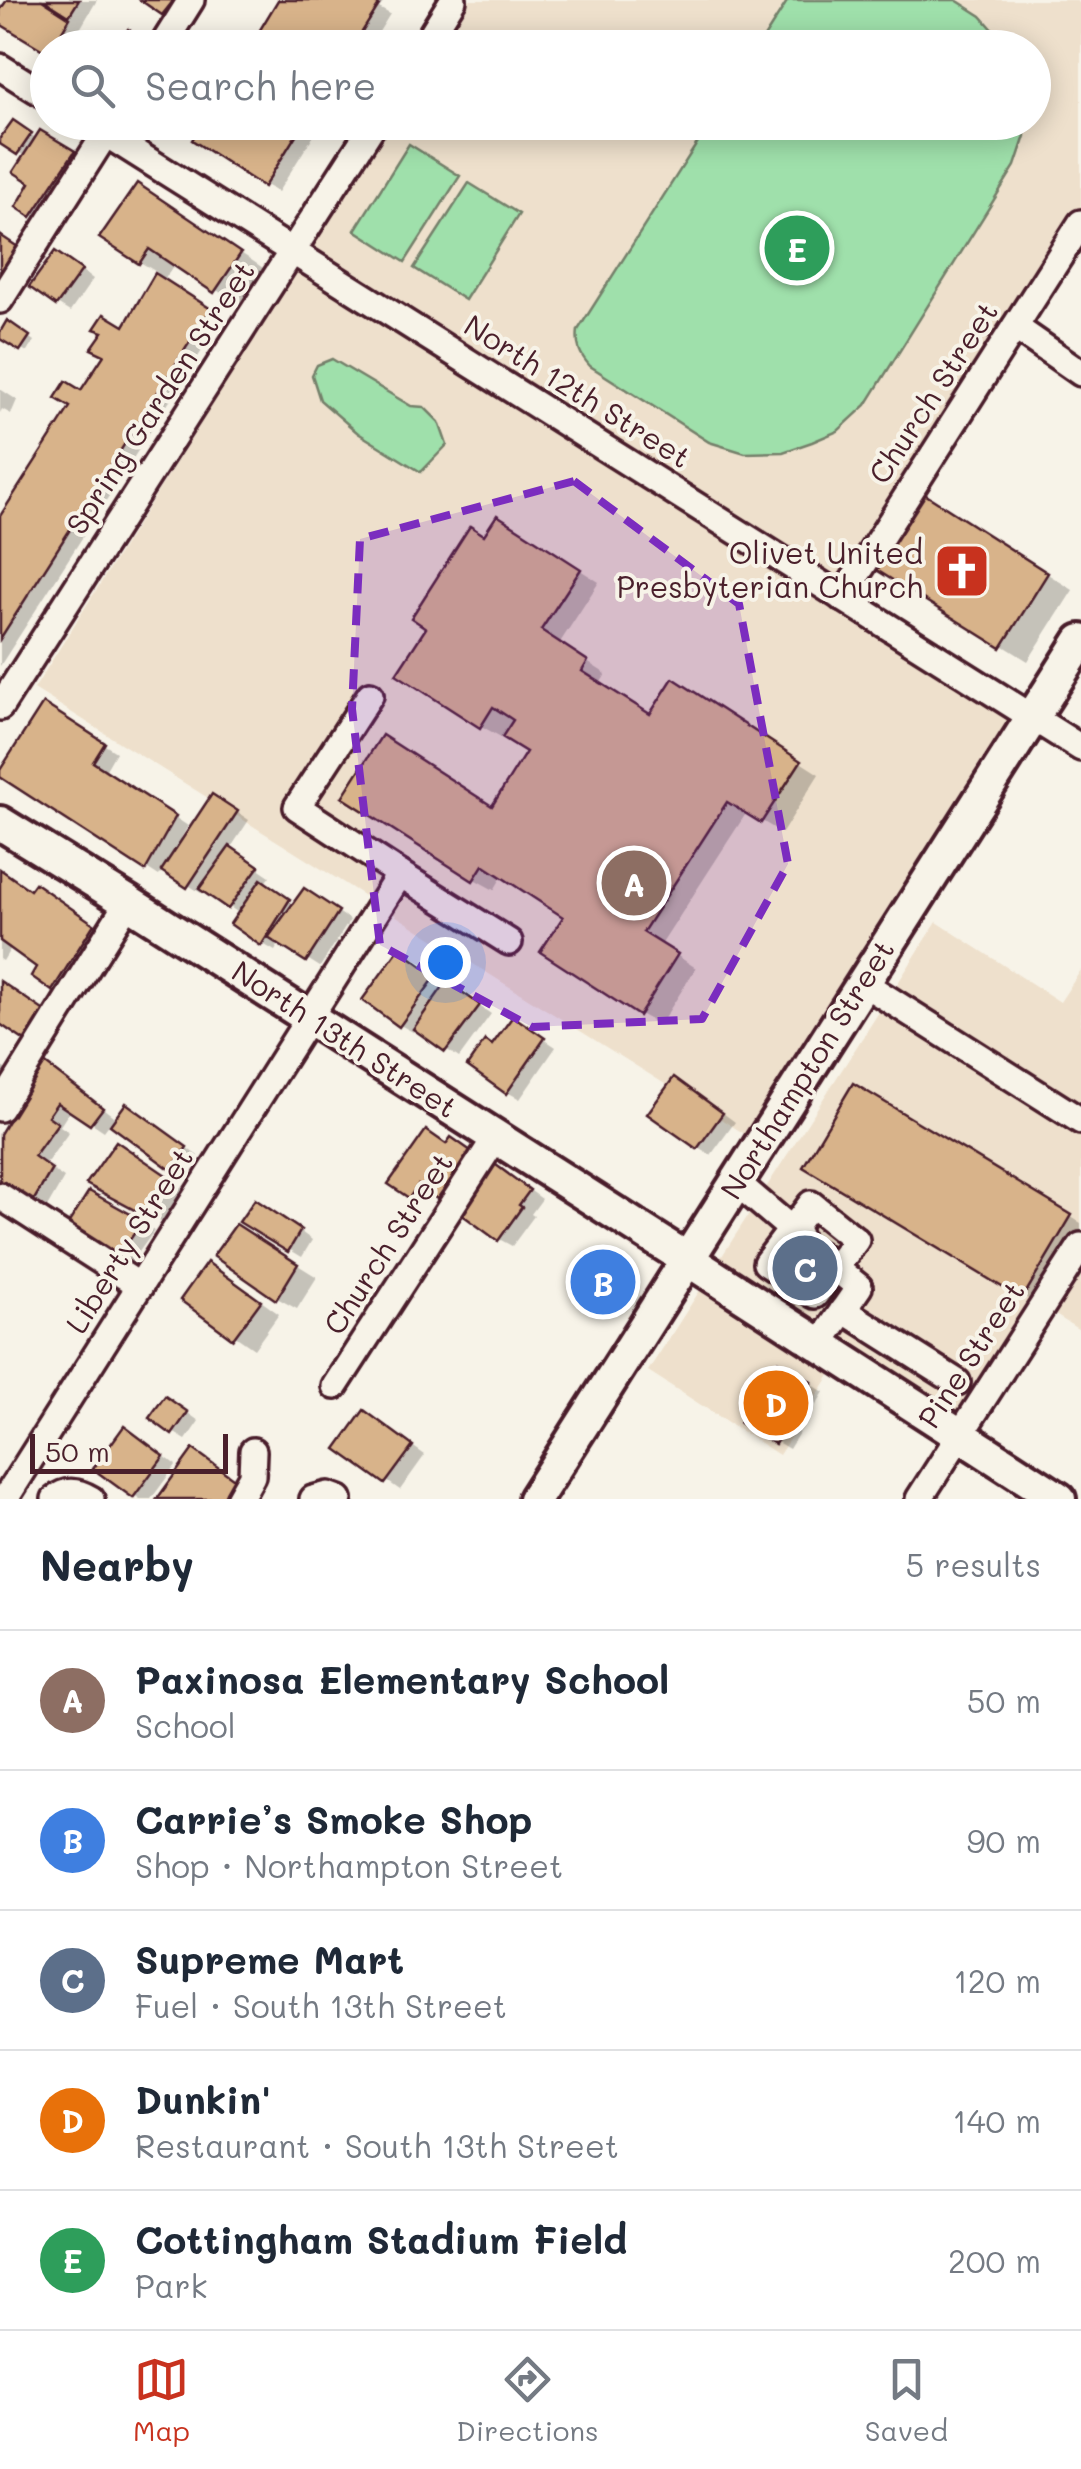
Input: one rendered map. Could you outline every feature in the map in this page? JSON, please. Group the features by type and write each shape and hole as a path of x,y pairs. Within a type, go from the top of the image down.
{"main road":[{"name":"Northampton Street","path":"534,1499 1081,641"},
{"name":"North 13th Street","path":"0,824 128,902 1059,1499"}],"street":[{"path":"172,30 191,0"},
{"path":"434,30 453,0"},
{"path":"0,67 30,86"},
{"path":"0,300 94,140"},
{"name":"North 12th Street","path":"123,140 293,252 1081,748"},
{"name":"Spring Garden Street","path":"0,708 364,140"},
{"name":"Church Street","path":"842,598 1081,224"},
{"path":"1015,327 1081,373"},
{"path":"370,695 297,808 509,942"},
{"name":"Liberty Street","path":"5,1499 400,874"},
{"path":"0,1108 128,902"},
{"path":"863,983 1081,1121"},
{"name":"Church Street","path":"335,1386 496,1137"},
{"path":"736,1182 794,1232"},
{"path":"0,1196 140,1286"},
{"path":"811,1204 856,1240 826,1261 815,1295 766,1263 794,1232 811,1204"},
{"name":"Pine Street","path":"919,1499 1081,1246"},
{"path":"820,1345 859,1287 826,1261"},
{"path":"844,1310 957,1382"},
{"path":"239,1499 252,1476 253,1451"},
{"path":"55,1499 74,1492 91,1499"},
{"path":"314,1499 328,1495 339,1499"}],"highlighted area":[{"path":"574,481 739,604 788,864 702,1019 532,1027 380,945 352,709 360,539"}],"shaded area":[{"path":"466,0 1075,0 1081,4 1081,211 839,597 1016,708 748,1136 34,689 378,140 1051,140 1051,30 447,30"},
{"path":"937,922 1060,1002 1081,970 1081,1331 1049,1311 968,1435 843,1355 779,1455 648,1371"}],"green space":[{"path":"788,0 956,0 981,16 993,30 769,30"},
{"path":"699,140 1024,140 1015,166 866,405 838,431 783,452 745,453 709,442 590,366 578,346 578,330"},
{"path":"409,144 460,176 405,262 355,230"},
{"path":"469,183 519,214 465,300 414,268"},
{"path":"332,359 411,406 424,407 439,422 447,445 421,472 358,433 320,400 312,375 317,365"}],"building":[{"path":"7,0 42,0 70,18 63,30 30,30 30,42 0,24 0,10"},
{"path":"44,0 79,0 69,16"},
{"path":"140,0 174,0 162,15"},
{"path":"278,0 370,0 379,5 363,30 260,30"},
{"path":"13,120 30,132 17,155 0,144"},
{"path":"34,140 57,140 75,151 31,217 16,207 30,183 13,172"},
{"path":"192,140 293,140 264,187"},
{"path":"137,183 241,253 214,293 149,249 139,264 99,238"},
{"path":"0,235 18,247 0,273"},
{"path":"55,251 82,270 56,306 29,287"},
{"path":"155,273 211,309 0,639 0,516 70,407 55,398 66,381 81,390 104,355 91,349 103,332 94,329 104,314 124,326"},
{"path":"7,320 30,336 20,351 0,339"},
{"name":"Olivet United Presbyterian Church","path":"923,493 1048,573 1001,648 875,569"},
{"path":"497,515 581,569 541,630 588,661 582,671 650,714 673,678 801,761 761,823 727,802 643,932 678,954 639,1016 540,952 563,917 483,865 473,881 342,797 382,735 492,806 526,752 502,737 513,720 493,707 480,728 396,674 426,628 411,618 470,526 484,535"},
{"path":"43,703 105,743 93,762 176,816 145,871 0,777 0,770"},
{"path":"212,794 238,811 187,888 161,871"},
{"path":"230,846 259,866 228,909 199,889"},
{"path":"0,869 30,890 35,883 94,924 52,991 31,976 36,967 0,941"},
{"path":"261,879 290,899 261,946 230,924"},
{"path":"304,888 339,911 306,962 268,938"},
{"path":"399,949 436,976 399,1027 362,1000"},
{"path":"0,981 46,1012 25,1041 0,1024"},
{"path":"447,981 480,1005 445,1052 413,1029"},
{"path":"513,1016 545,1038 506,1094 467,1066 485,1040 492,1045"},
{"path":"43,1062 103,1108 90,1125 57,1103 48,1116 58,1123 34,1156 52,1169 31,1205 0,1185 0,1134"},
{"path":"674,1077 723,1113 697,1149 647,1114"},
{"path":"853,1083 1072,1215 1022,1299 803,1167"},
{"path":"126,1103 187,1147 171,1170 110,1125"},
{"path":"426,1130 446,1144 451,1137 471,1151 437,1199 418,1185 409,1198 388,1184"},
{"path":"116,1141 169,1177 144,1215 86,1184"},
{"path":"492,1162 530,1190 498,1241 457,1211"},
{"path":"89,1191 143,1221 117,1258 66,1227"},
{"path":"255,1199 301,1230 288,1252 239,1222"},
{"path":"236,1224 298,1264 276,1300 213,1256"},
{"path":"207,1262 261,1301 233,1339 180,1300"},
{"path":"778,1361 812,1382 775,1444 740,1423"},
{"path":"165,1396 188,1412 172,1435 149,1418"},
{"path":"364,1410 413,1446 385,1484 336,1449"},
{"path":"124,1426 164,1456 133,1498 93,1469"},
{"path":"193,1449 237,1481 224,1499 157,1499"}],"place":[{"name":"Cottingham Stadium Field","path":"797,248"},
{"name":"Olivet United Presbyterian Church","path":"962,571"},
{"name":"Paxinosa Elementary School","path":"634,883"},
{"name":"Supreme Mart","path":"805,1268"},
{"name":"Carrie’s Smoke Shop","path":"603,1282"},
{"name":"Dunkin'","path":"776,1403"}]}
